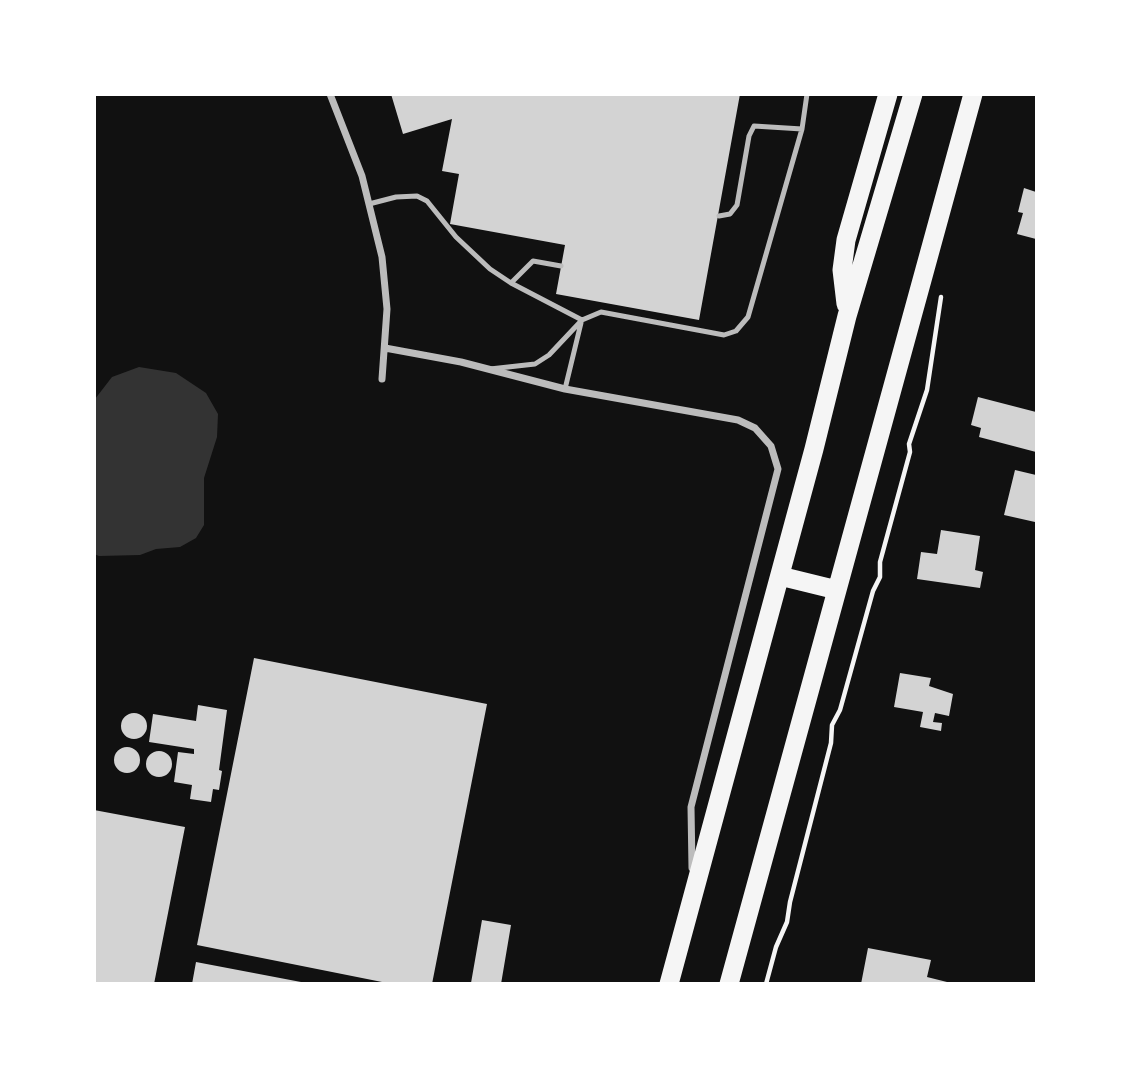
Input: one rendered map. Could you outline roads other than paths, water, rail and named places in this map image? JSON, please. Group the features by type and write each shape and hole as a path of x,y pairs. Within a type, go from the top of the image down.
{"highway":[{"path":"847,316 842,270 846,240 888,94"},
{"path":"669,984 780,576 847,316 913,94"},
{"path":"729,984 973,94"},
{"path":"780,576 837,590"}],"street":[{"path":"330,94 369,204 382,257 387,309 383,379"},
{"path":"386,348 489,369 565,389 738,420 755,429 771,446 778,469 691,807 693,897"}],"lane":[{"path":"489,369 535,363 549,355 582,320 601,312 724,335 736,331 748,317 802,129 807,94"},
{"path":"719,216 730,214 737,205 749,136 754,126 802,129"},
{"path":"369,204 396,197 417,196 427,201 456,237 511,283 582,320"},
{"path":"511,283 533,261 561,266"},
{"path":"565,389 576,332 582,320"}]}
